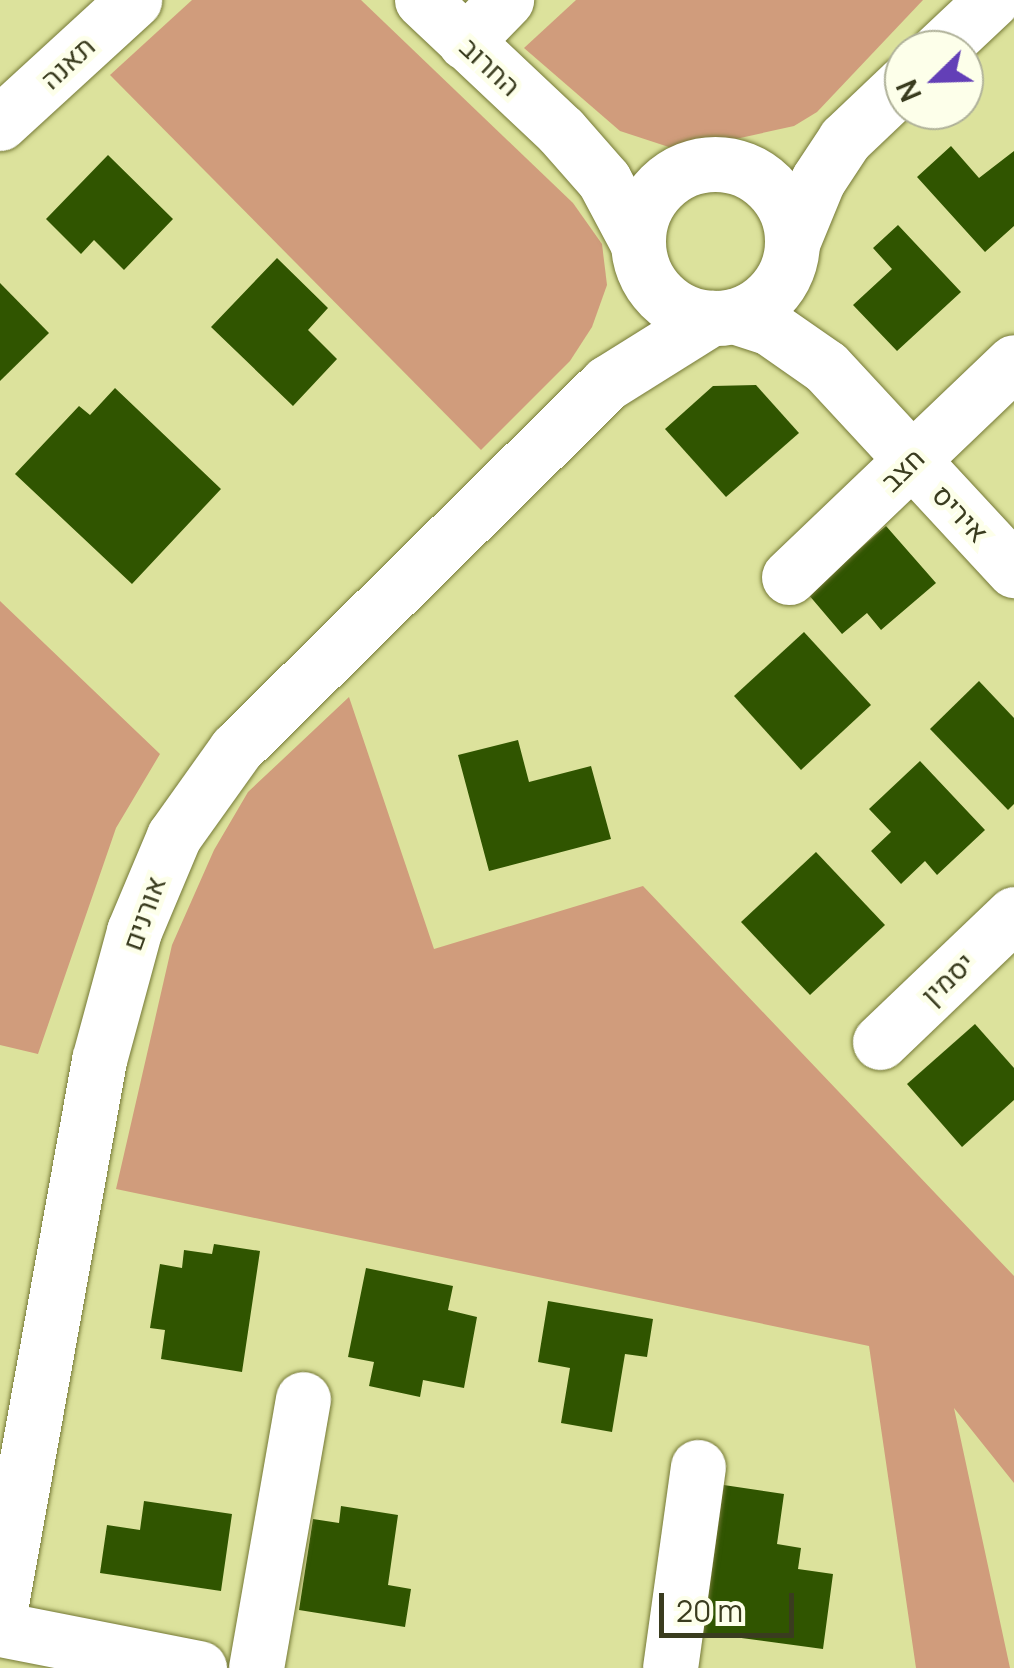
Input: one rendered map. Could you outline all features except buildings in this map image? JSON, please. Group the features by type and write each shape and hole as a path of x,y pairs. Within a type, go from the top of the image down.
{"street":[{"name":"החרוב","path":"422,0 561,131 604,180 639,254"},
{"path":"465,42 506,0"},
{"path":"960,30 992,0"},
{"name":"תאנה","path":"0,123 115,6"},
{"path":"789,256 775,193 746,172 712,164 678,174 651,197 639,254 668,303 723,317 773,292 789,256 813,191 845,139 884,102"},
{"name":"החרוב","path":"561,131 614,158 678,174"},
{"path":"746,172 845,139"},
{"name":"אורנים","path":"607,383 633,336 639,254"},
{"name":"איריס","path":"789,256 826,367"},
{"name":"אורנים","path":"0,1609 99,1060 134,931 174,836 236,748 607,383 723,317"},
{"name":"איריס","path":"723,317 770,328 826,367 1014,570"},
{"name":"חצב","path":"790,577 1014,362"},
{"name":"יסמין","path":"880,1042 1014,914"},
{"path":"256,1668 302,1399"},
{"path":"670,1668 698,1467"},
{"path":"0,1630 199,1668"}],"shaded area":[{"path":"192,0 361,0 573,203 602,244 607,285 592,327 570,361 481,450 110,75"},
{"path":"576,0 923,0 895,30 884,30 884,41 817,112 794,126 681,151 620,131 524,48"},
{"path":"0,601 160,754 116,828 38,1054 0,1045"},
{"path":"349,697 434,949 643,886 1014,1276 1014,1483 954,1408 1010,1668 916,1668 869,1346 116,1189 172,945 214,850 248,792"}]}
